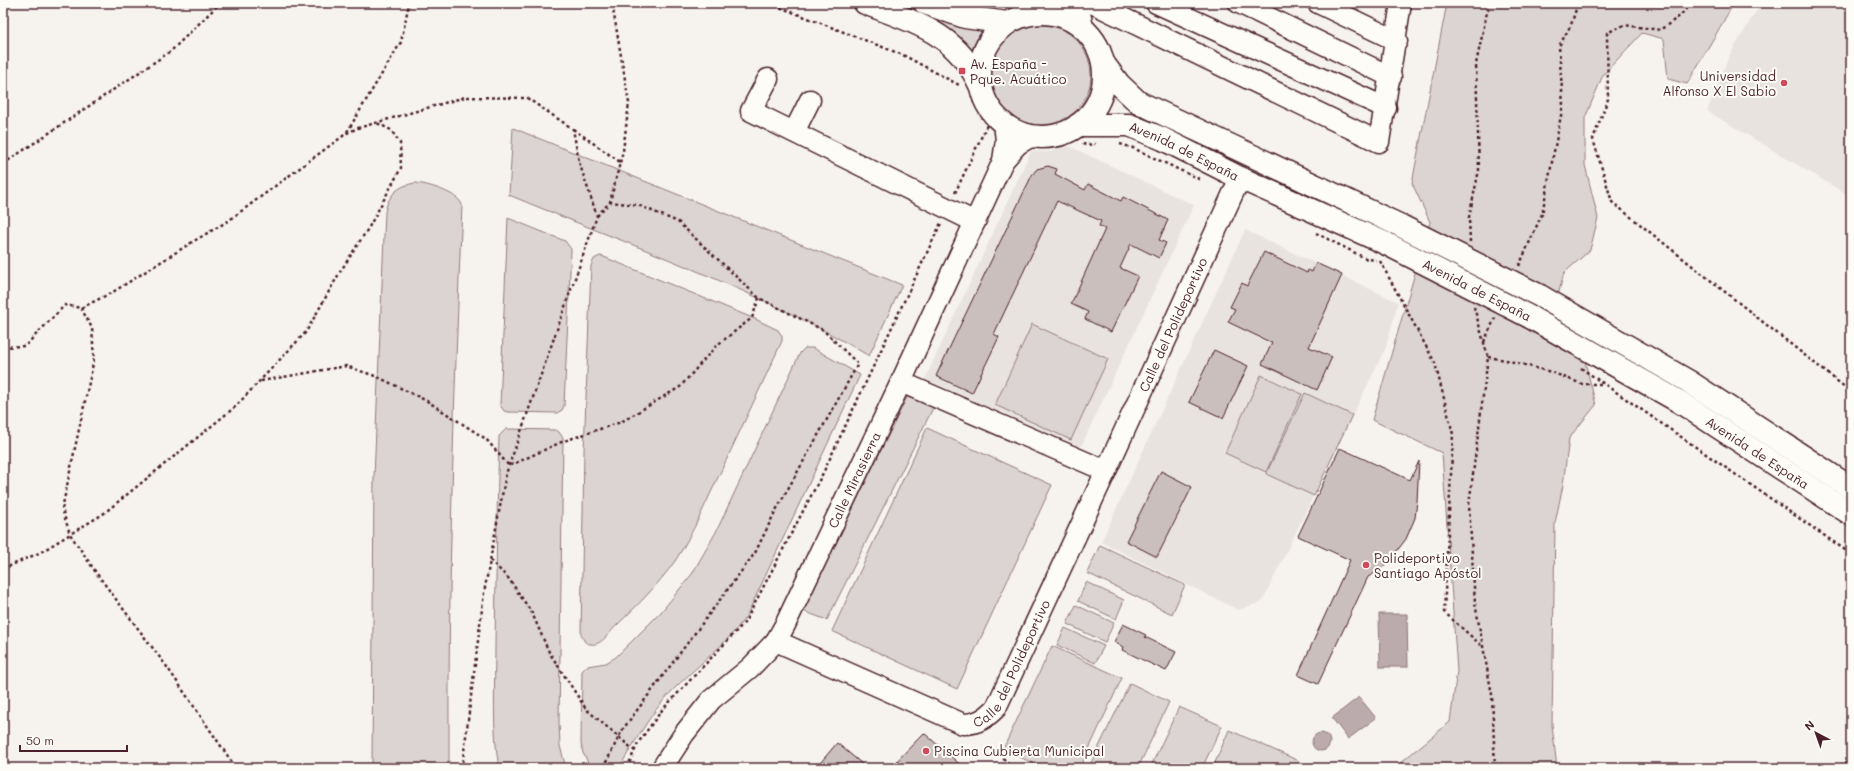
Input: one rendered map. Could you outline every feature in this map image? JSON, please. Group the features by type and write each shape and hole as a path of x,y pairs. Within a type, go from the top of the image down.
{"main road":[{"path":"865,3 929,29 952,44 973,68 972,90"},
{"path":"925,3 965,17 1007,23"},
{"path":"1063,8 1069,19 1083,28 1093,38 1100,51 1104,64 1103,88 1094,109 1078,136 1064,133 1036,142 1017,132 995,125 993,114 985,101 972,90 984,51 993,36 1007,23 1026,15 1041,12 1063,8"},
{"name":"Avenida de España","path":"1104,64 1119,84 1138,102 1402,226 1540,296 1688,381 1851,488"},
{"name":"Avenida de España","path":"1078,136 1129,125 1163,138 1384,255 1530,317 1680,402 1851,514"}],"street":[{"path":"1078,3 1083,28"},
{"path":"1092,3 1379,142 1397,41 1401,3"},
{"path":"1156,3 1386,108"},
{"path":"1239,3 1391,77"},
{"path":"1318,3 1397,41"},
{"path":"768,79 751,111 975,222"},
{"path":"794,132 810,100"},
{"name":"Calle Mirasierra","path":"662,768 684,734 711,700 751,667 776,641 786,625 901,382 1003,161 1006,140 995,125"},
{"name":"Calle Mirasierra","path":"1003,161 1018,144 1036,142"},
{"name":"Calle del Polideportivo","path":"776,641 963,724 974,724 987,717 996,708 1240,178"},
{"path":"901,382 1106,471"}],"path":[{"path":"3,164 171,51 220,3"},
{"path":"346,133 401,42 409,3"},
{"path":"462,768 484,593 506,474 597,216 610,202 620,162 629,103 612,3"},
{"path":"627,768 638,743 662,710 745,622 824,470 948,208 995,125 972,90 959,85 903,55 769,3"},
{"path":"1470,249 1469,217 1479,170 1476,64 1489,3"},
{"path":"1516,271 1542,214 1563,105 1559,46 1571,25 1578,3"},
{"path":"1691,3 1680,16 1660,30 1624,25 1607,34 1608,99 1593,138 1612,202 1851,392"},
{"path":"3,347 25,346 65,305 81,308 113,292 228,221 346,133 377,123 465,97 527,98 620,162"},
{"path":"3,570 41,552 103,514 235,407 306,332 340,272 369,227 401,168 400,143 391,130 377,123"},
{"path":"573,129 579,162 597,216"},
{"path":"1036,142 1078,136 1085,145 1098,144"},
{"path":"1116,144 1133,148 1203,181"},
{"path":"603,768 623,729 755,553 775,512 858,364 824,330 759,298 678,222 638,205 610,202"},
{"path":"1315,233 1368,259 1384,255 1435,363 1453,434 1444,612 1483,646"},
{"path":"509,466 564,442 621,422 680,387 716,346 752,318 759,298"},
{"path":"1473,304 1488,358 1469,505 1475,603 1492,695 1495,768"},
{"path":"81,308 92,328 94,359 62,509 70,534 97,574 167,667 236,768"},
{"path":"1484,343 1497,314"},
{"path":"1488,358 1506,360 1551,372 1582,384 1604,384"},
{"path":"260,382 346,366 378,377 427,401 486,439 509,466"},
{"path":"1580,367 1851,554"},
{"path":"490,560 509,579 532,614 549,652 586,709 635,751"},
{"path":"1003,758 1011,768"}],"shaded area":[{"path":"888,3 903,3 937,17 990,30 981,42 975,55 962,42"},
{"path":"1447,3 1734,3 1687,84 1668,79 1664,39 1642,33 1603,75 1585,118 1585,165 1598,218 1590,250 1564,273 1557,299 1581,346 1596,405 1569,438 1563,485 1555,523 1552,725 1557,768 1394,768 1450,722 1457,671 1442,453 1372,420 1430,222 1412,183"},
{"name":"Universidad Alfonso X El Sabio","path":"1761,3 1851,3 1851,197 1707,111 1729,56"},
{"path":"1041,25 1051,26 1069,33 1083,47 1090,65 1090,85 1083,103 1069,117 1051,124 1041,125 1031,124 1013,117 999,103 992,85 991,75 992,65 999,47 1013,33 1031,26"},
{"path":"513,128 902,285 869,356 782,309 738,289 647,250 509,195"},
{"path":"1067,145 1194,205 1081,447 925,379 1031,151 1051,152"},
{"path":"416,183 435,187 449,193 460,201 462,205 452,486 449,627 449,768 372,768 374,477 385,212 391,196 395,192 404,186"},
{"path":"508,218 565,241 571,249 564,406 562,410 557,413 508,412 504,411 500,405"},
{"path":"1245,230 1398,302 1386,347 1262,602 1238,610 1101,542"},
{"path":"600,256 755,319 778,330 782,336 782,341 700,516 682,550 662,578 632,611 599,643 590,644 585,642 581,635 584,451 591,266 594,259"},
{"path":"1032,324 1108,359 1071,440 995,405"},
{"path":"805,348 813,348 860,375 747,615 730,636 663,701 643,728 619,768 591,768 583,753 581,744 582,671 587,666 606,663 616,657 661,612 692,574 716,532 800,353"},
{"path":"1261,375 1302,394 1266,472 1225,453"},
{"path":"1305,393 1352,415 1314,496 1266,474"},
{"path":"907,397 934,406 827,620 803,611"},
{"path":"927,428 1052,485 957,689 832,631"},
{"path":"506,429 556,430 563,438 559,723 560,746 566,768 499,768 495,738 494,707 497,515 499,436"},
{"path":"1100,545 1185,585 1172,614 1087,573"},
{"path":"1086,582 1124,600 1116,619 1078,601"},
{"path":"1076,605 1114,623 1105,642 1067,624"},
{"path":"1379,614 1407,614 1408,667 1380,667"},
{"path":"1065,628 1104,646 1095,663 1057,645"},
{"path":"1052,646 1122,678 1080,768 1043,768 1003,749"},
{"path":"1130,683 1169,702 1138,768 1097,768 1090,765"},
{"path":"1359,697 1376,718 1348,739 1332,718"},
{"path":"1179,707 1222,726 1202,768 1150,768"},
{"path":"1229,730 1299,761 1296,768 1220,768 1214,765"},
{"path":"1317,733 1325,733 1330,738 1328,749 1325,751 1317,751 1312,746 1312,738"}],"building":[{"path":"1048,166 1057,169 1055,174 1085,190 1088,184 1121,201 1123,197 1168,220 1159,240 1166,243 1159,258 1131,244 1120,268 1138,276 1111,332 1085,319 1088,312 1071,304 1105,229 1099,226 1101,221 1057,201 994,334 999,337 972,393 936,376 1032,175 1037,169"},
{"path":"1264,252 1307,273 1308,270 1312,272 1316,263 1342,275 1309,347 1332,357 1317,390 1262,364 1272,343 1228,322 1235,309 1230,307 1242,283 1247,286"},
{"path":"1214,350 1248,366 1223,418 1189,402"},
{"name":"Polideportivo Santiago Apóstol","path":"1340,448 1410,480 1419,461 1417,501 1415,518 1406,539 1380,570 1368,577 1318,684 1298,675 1350,560 1298,536"},
{"path":"1161,471 1192,487 1157,557 1126,541"},
{"path":"1123,624 1146,635 1145,637 1176,652 1166,671 1122,650 1123,647 1114,642"},
{"name":"Piscina Cubierta Municipal","path":"924,733 964,768 890,768"},
{"path":"837,743 867,768 816,768"}],"place":[{"name":"Av. España - Pque. Acuático","path":"962,71"},
{"name":"Universidad Alfonso X El Sabio","path":"1784,83"},
{"name":"Polideportivo Santiago Apóstol","path":"1366,565"},
{"name":"Piscina Cubierta Municipal","path":"926,751"}]}
